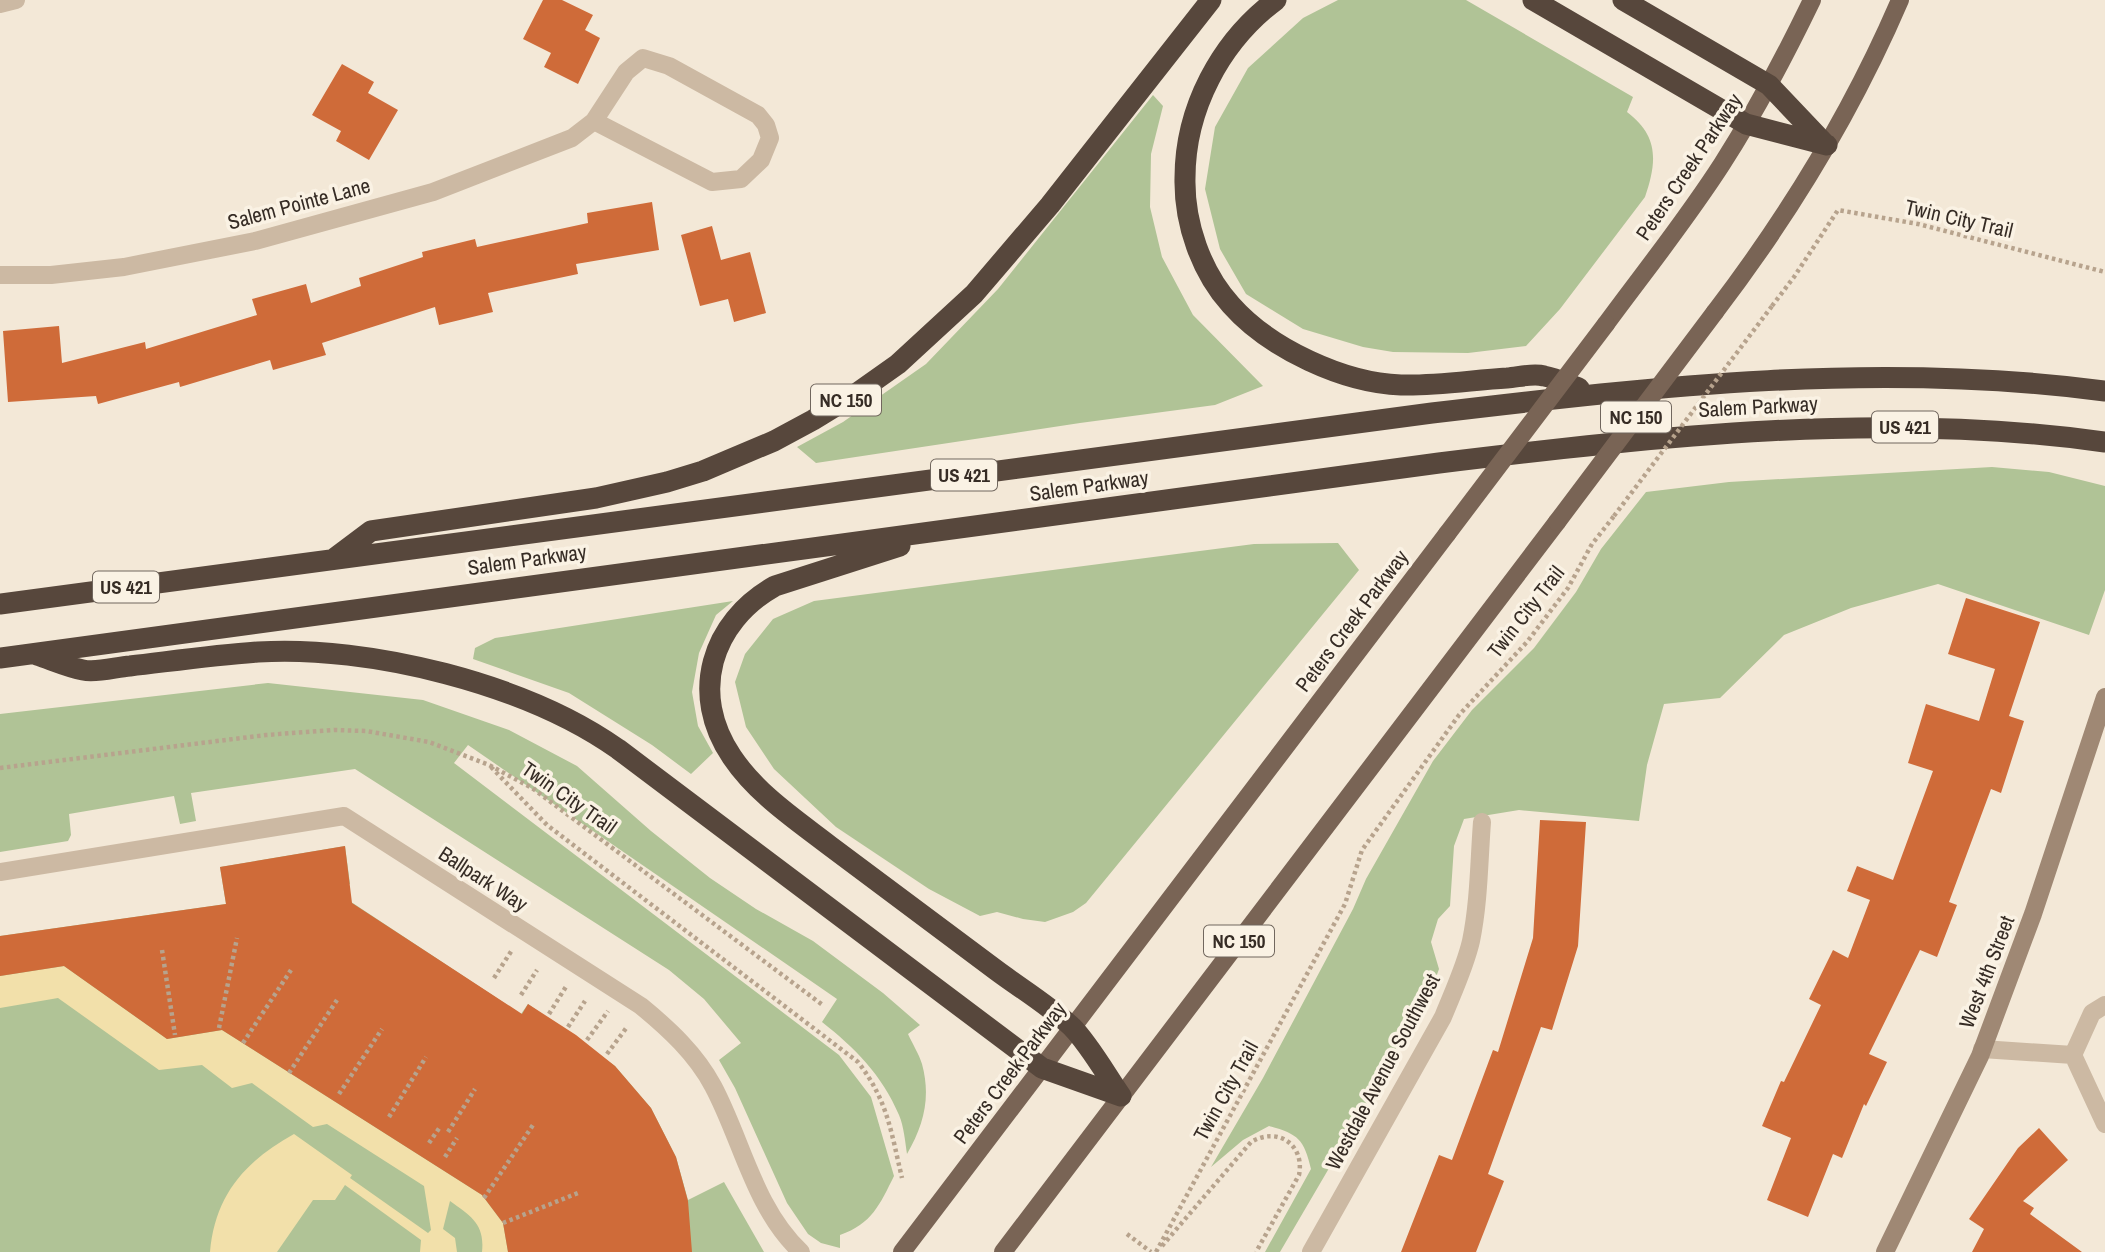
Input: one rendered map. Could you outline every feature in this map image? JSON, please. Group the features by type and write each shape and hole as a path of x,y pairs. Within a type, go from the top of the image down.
{"highway":[{"name":"NC 150","path":"334,559 371,531 596,498 691,474 774,441 846,400 898,364 974,294 1050,205 1210,0"},
{"path":"1276,0 1251,22 1219,62 1195,110 1185,160 1187,211 1192,234 1209,271 1231,306 1252,324 1294,352 1344,374 1373,382 1429,384 1543,375 1595,394"},
{"path":"1533,0 1746,124 1827,145"},
{"path":"1623,0 1769,85 1827,145"},
{"name":"Salem Parkway","path":"0,604 1595,394 1700,384 1882,376 1971,378 2105,391"},
{"name":"Salem Parkway","path":"0,658 1439,463 1704,434 1883,426 1968,428 2105,442"},
{"path":"952,529 775,586 761,594 743,609 727,628 717,648 711,668 712,711 719,734 731,756 746,776 766,795 790,816 1072,1028 1121,1096"},
{"path":"32,653 85,671 256,652 320,651 387,660 429,670 505,693 540,707 610,743 1042,1068 1121,1096"}],"main road":[{"name":"Peters Creek Parkway","path":"902,1252 1681,225 1769,85 1812,0"},
{"name":"NC 150","path":"1121,1096 1557,522 1789,209 1864,78 1900,0"},
{"path":"1003,1252 1121,1096"}],"street":[{"path":"0,4 16,0"},
{"name":"Salem Pointe Lane","path":"0,275 51,275 124,267 255,241 433,192 572,138 594,121 626,72 643,58 669,66 758,115 766,125 769,138 761,160 741,178 712,182 594,121"},
{"name":"West 4th Street","path":"1885,1252 1982,1049 2033,914 2105,697"},
{"name":"Ballpark Way","path":"0,872 344,816 641,1006 667,1027 693,1056 712,1084 761,1197 801,1252"},
{"name":"Westdale Avenue Southwest","path":"1311,1252 1443,1017 1471,942 1478,895 1482,822"},
{"path":"2105,1004 2092,1013 2073,1055 2105,1124"},
{"path":"1982,1049 2073,1055"}],"path":[{"name":"Twin City Trail","path":"1154,1252 1345,904 1362,850 1460,715 1527,642 1568,587 1592,544 1794,277 1838,210 1964,234 2105,272"},
{"name":"Twin City Trail","path":"0,768 266,735 334,730 366,731 429,742 489,765 550,800 824,1006"},
{"path":"489,765 547,825 858,1062 883,1099 890,1119 902,1178"},
{"path":"219,1028 237,938"},
{"path":"162,950 175,1035"},
{"path":"549,1014 578,967"},
{"path":"243,1043 291,970"},
{"path":"568,1027 600,980"},
{"path":"587,1040 620,993"},
{"path":"289,1073 337,1000"},
{"path":"607,1054 641,1006"},
{"path":"339,1094 382,1029"},
{"path":"389,1117 426,1057"},
{"path":"448,1132 475,1089"},
{"path":"484,1198 533,1125"},
{"path":"429,1143 440,1127"},
{"path":"1127,1234 1154,1252 1251,1142 1264,1136 1278,1136 1295,1148 1301,1168 1256,1252"},
{"path":"445,1157 457,1138"},
{"path":"503,1223 578,1193"}],"green space":[{"path":"1338,0 1466,0 1633,97 1627,112 1645,130 1652,150 1652,172 1645,197 1560,309 1526,346 1468,353 1393,352 1363,347 1303,329 1246,294 1220,249 1205,189 1215,127 1248,68 1303,18"},
{"path":"1153,95 1163,106 1151,154 1150,207 1162,257 1193,315 1263,386 1215,405 816,463 797,447 843,422 926,364 998,289"},
{"path":"1992,467 2049,472 2105,486 2105,590 2089,635 1938,584 1851,608 1784,635 1720,698 1664,704 1647,765 1639,821 1519,810 1464,819 1454,846 1450,906 1438,919 1431,942 1439,969 1428,999 1280,1252 1265,1252 1311,1169 1302,1144 1293,1135 1269,1126 1243,1140 1211,1167 1263,1078 1353,909 1366,879 1433,761 1472,710 1534,648 1576,592 1601,549 1646,492 1729,482"},
{"path":"1338,543 1359,570 1086,903 1073,912 1045,922 997,912 980,916 929,889 836,827 774,769 746,727 735,682 745,654 773,619 814,601 1254,544"},
{"path":"733,601 716,615 699,653 692,692 698,726 713,753 691,774 652,745 569,693 473,659 475,648 495,638"},
{"path":"268,683 423,700 509,730 577,766 710,878 756,909 813,941 883,993 920,1025 908,1034 922,1064 926,1099 922,1121 907,1154 901,1120 884,1087 856,1052 822,1022 837,999 468,745 454,763 839,1055 871,1097 894,1176 874,1212 860,1225 840,1235 840,1248 821,1243 808,1234 787,1203 735,1088 719,1060 741,1043 704,999 669,970 355,769 191,793 196,821 180,824 174,796 69,814 71,835 68,841 0,852 0,714"},
{"path":"345,846 350,884 330,888 521,1014 528,1004 615,1066 651,1108 676,1157 688,1200 724,1182 764,1252 0,1252 0,936 226,904 220,867"}],"sand":[{"path":"64,966 167,1039 222,1030 482,1195 503,1223 508,1252 482,1252 479,1228 470,1216 450,1201 443,1229 455,1238 457,1252 420,1252 421,1240 345,1185 335,1200 313,1200 277,1252 210,1252 218,1213 235,1182 261,1156 294,1134 352,1175 350,1178 428,1233 431,1230 424,1186 327,1124 313,1127 252,1083 232,1088 202,1065 159,1070 58,998 0,1008 0,976"}],"building":[{"path":"543,0 562,0 593,15 585,30 600,38 578,84 544,67 551,53 523,39"},
{"path":"342,64 374,82 368,93 398,110 369,160 336,141 341,131 312,115"},
{"path":"652,202 659,250 576,264 578,274 488,293 493,312 439,325 435,307 322,343 326,355 273,370 270,360 180,387 179,382 98,404 96,396 8,402 3,331 59,326 62,363 145,342 146,349 257,315 252,299 306,284 311,303 361,286 359,278 423,257 422,252 475,239 477,247 588,223 587,213"},
{"path":"712,226 721,260 750,252 766,313 734,322 728,299 700,306 681,235"},
{"path":"1966,598 2040,622 2009,716 2024,721 2001,793 1991,789 1949,902 1957,905 1937,957 1920,950 1869,1054 1887,1062 1866,1106 1864,1104 1842,1158 1833,1154 1808,1217 1767,1200 1791,1138 1762,1126 1781,1081 1784,1082 1821,1005 1809,999 1833,950 1848,958 1870,900 1847,891 1857,866 1893,880 1933,771 1908,763 1926,704 1979,721 1995,669 1948,654"},
{"path":"1540,820 1586,822 1578,946 1552,1030 1541,1027 1488,1174 1504,1181 1476,1252 1401,1252 1439,1155 1452,1160 1493,1050 1498,1052 1533,938"},
{"path":"345,846 352,903 522,1014 528,1004 576,1035 615,1066 651,1108 676,1157 688,1201 692,1252 508,1252 503,1223 482,1195 222,1030 167,1039 64,966 0,976 0,936 226,904 220,867"},
{"path":"2039,1128 2068,1160 2023,1201 2034,1208 2030,1214 2082,1252 1972,1252 1984,1229 1969,1219 2018,1148"}]}
